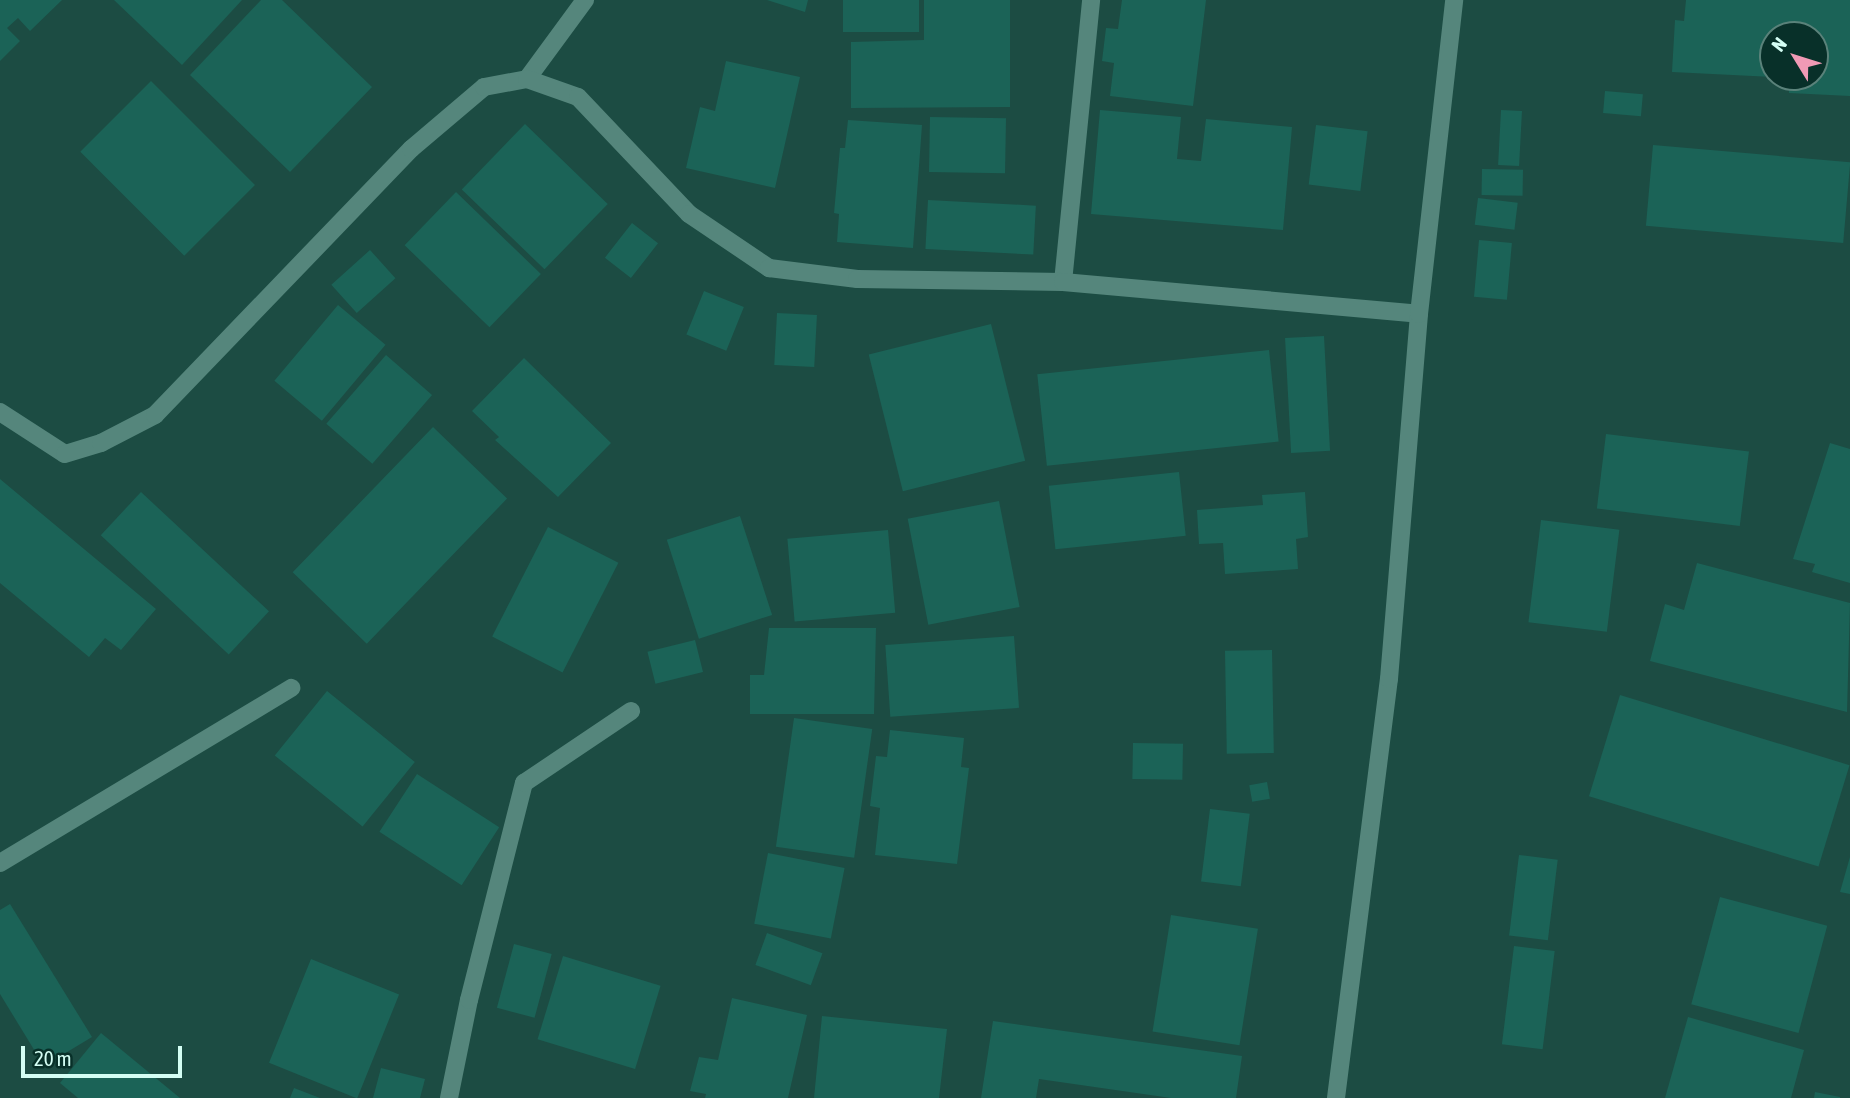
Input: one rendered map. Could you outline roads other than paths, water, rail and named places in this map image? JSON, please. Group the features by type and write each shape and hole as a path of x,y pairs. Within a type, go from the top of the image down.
{"street":[{"path":"527,79 585,0"},
{"path":"1063,282 1091,0"},
{"path":"1336,1098 1389,679 1419,314 1454,0"},
{"path":"0,412 65,454 101,443 155,415 411,149 484,87 527,79 578,97 689,214 769,268 857,279 1063,282 1419,314"},
{"path":"0,863 291,688"},
{"path":"449,1098 469,1000 524,783 631,711"}]}
